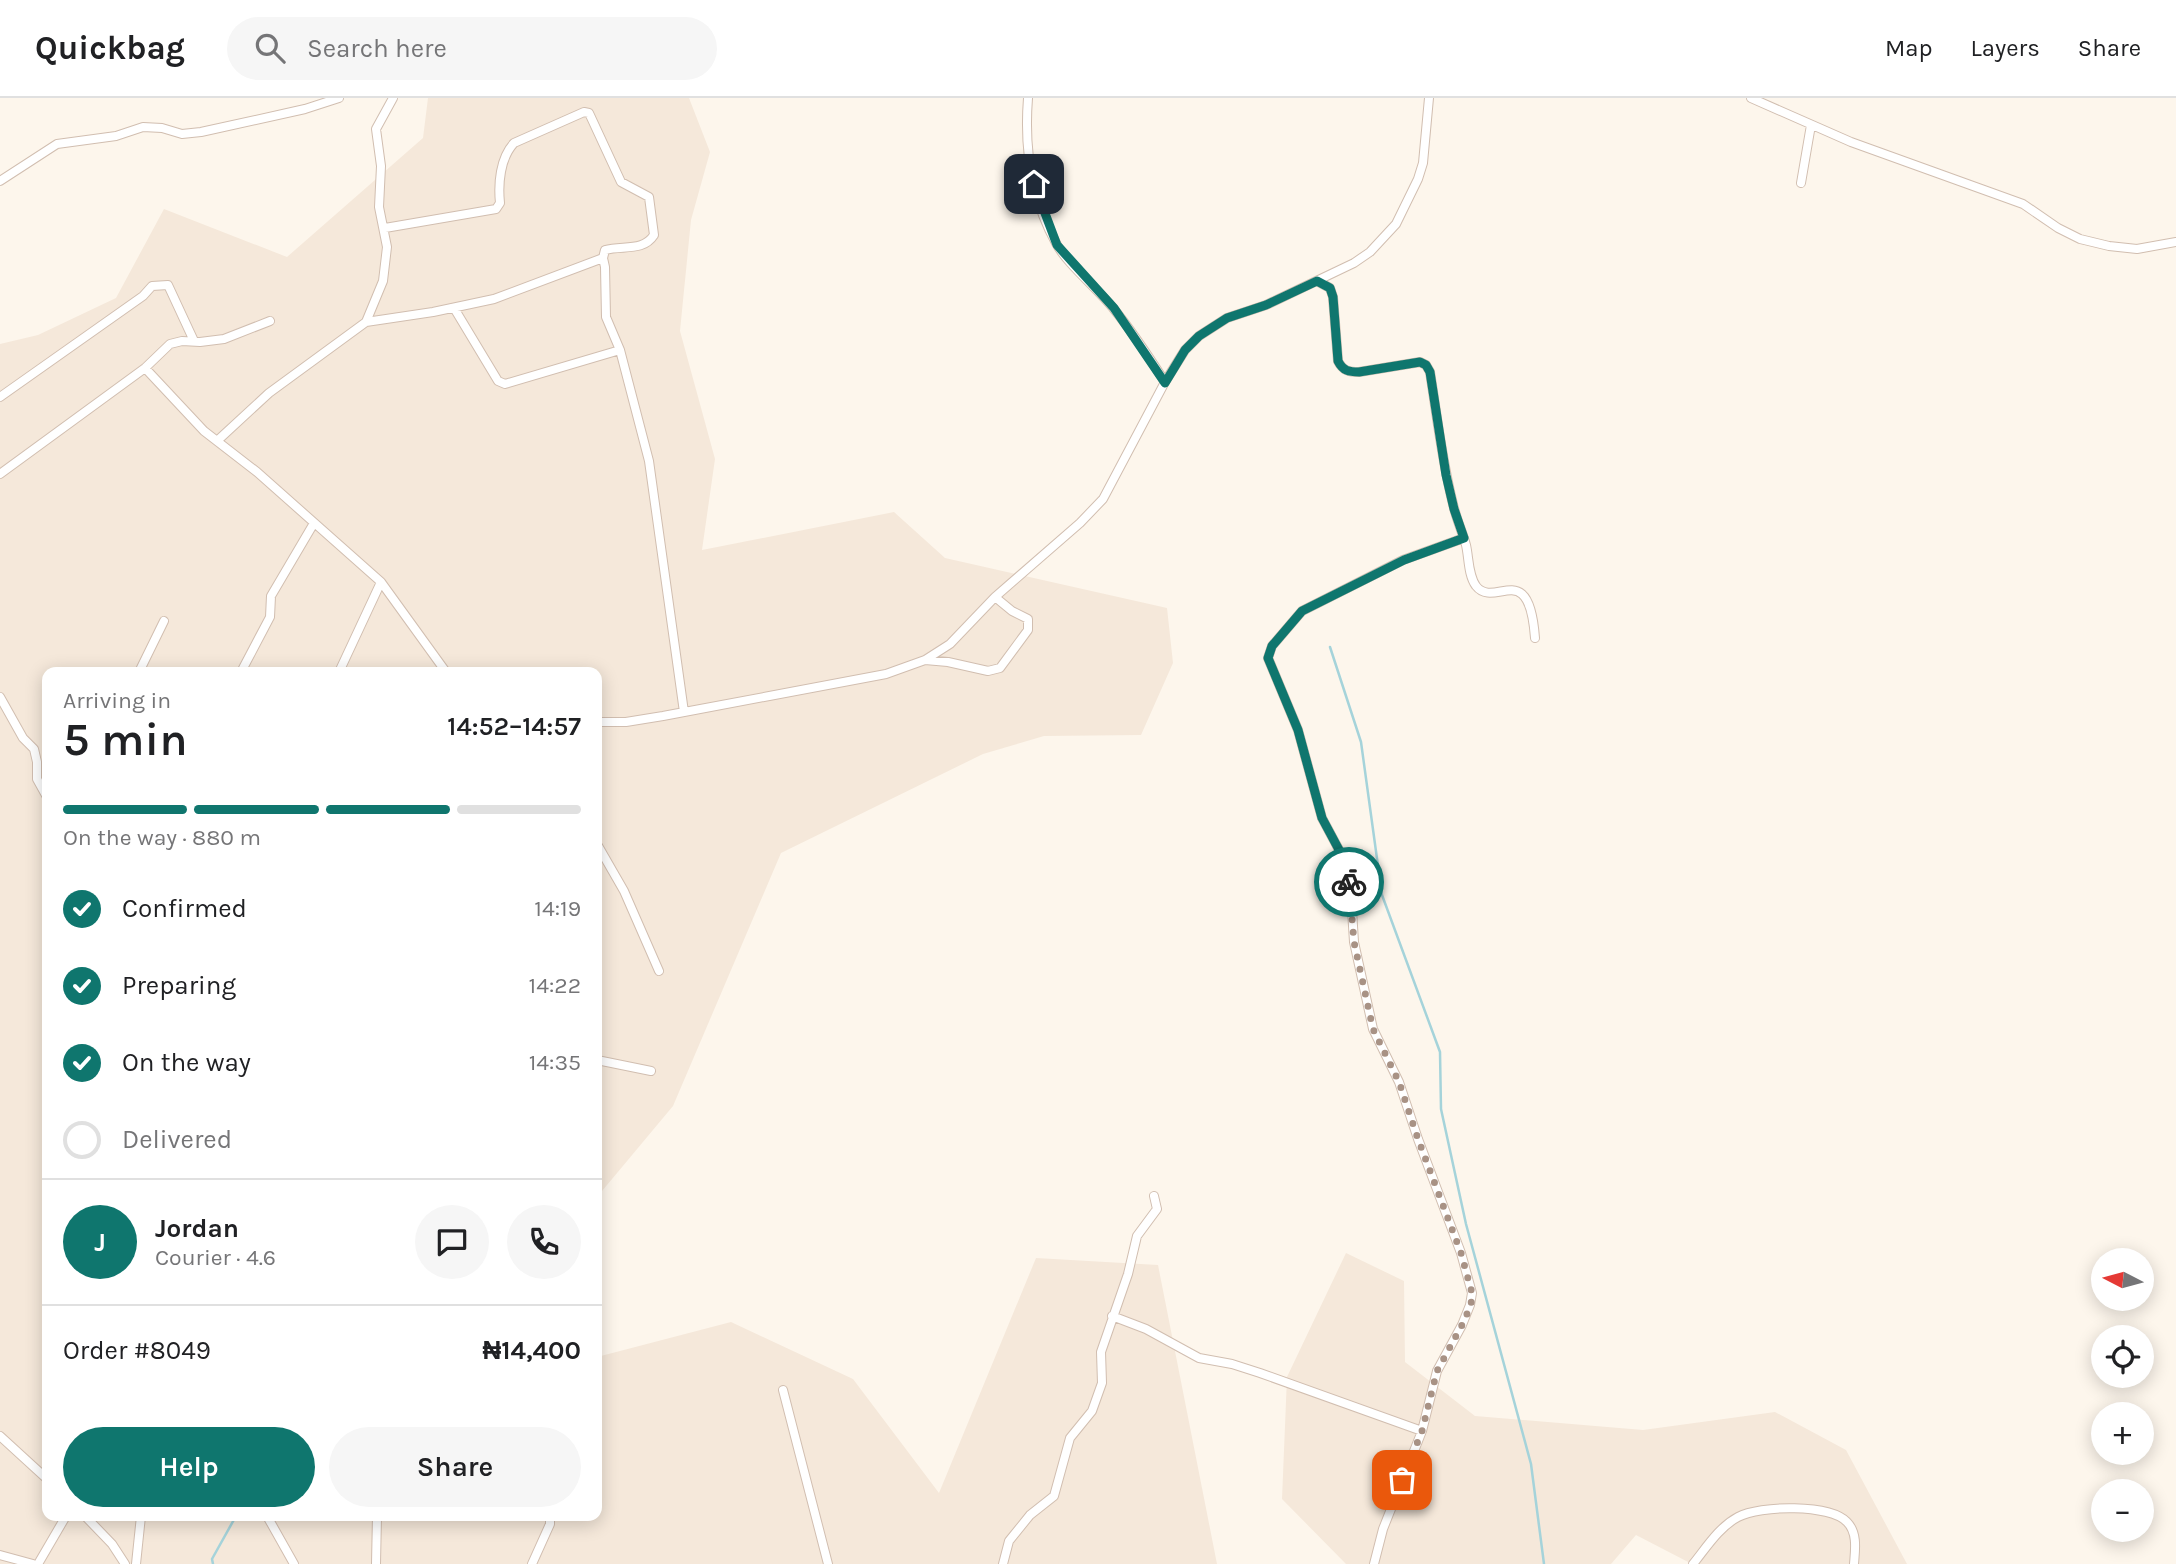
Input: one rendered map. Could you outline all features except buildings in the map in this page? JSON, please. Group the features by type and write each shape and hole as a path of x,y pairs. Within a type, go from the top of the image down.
{"street":[{"path":"0,181 57,144 117,136 143,127 162,128 182,134 201,132 305,109 339,98"},
{"path":"366,322 383,281 387,247 379,207 381,166 376,129 393,98"},
{"path":"1028,98 1026,124 1030,174 1038,201 1057,245 1114,308 1165,383"},
{"path":"602,722 626,722 886,674 925,660 950,644 995,597 1080,523 1103,499 1165,383 1185,350 1199,336 1227,318 1266,305 1354,263 1370,252 1396,224 1423,163 1429,98"},
{"path":"1751,98 1851,142 2023,204 2058,228 2080,239 2137,249 2176,242"},
{"path":"385,228 496,209 500,203 504,158 509,148 584,112 589,113 621,182 649,197 654,235 649,243 640,247 605,250 603,258 606,317 620,350 649,461 684,712"},
{"path":"1801,183 1811,125"},
{"path":"217,441 269,393 366,322 494,299 603,258"},
{"path":"1317,281 1330,288 1333,297 1338,361 1342,368 1359,372 1420,362 1426,365 1430,372 1446,475 1464,538 1470,573 1477,588 1487,593 1521,593 1530,602 1535,638"},
{"path":"0,397 143,296 152,286 168,285 194,341"},
{"path":"454,308 498,381 505,384 620,350"},
{"path":"0,474 145,368 170,344 224,339 270,321"},
{"path":"145,368 204,431 257,472 381,582 442,667"},
{"path":"244,667 271,617 271,596 314,523"},
{"path":"1374,1564 1382,1529 1422,1431 1437,1371 1471,1305 1472,1293 1461,1253 1399,1082 1373,1029 1354,942 1351,894 1345,861 1322,818 1298,730 1268,658 1272,646 1302,611 1404,560 1464,538"},
{"path":"341,667 381,582"},
{"path":"925,660 988,671 1000,668 1028,631 1030,624 1028,619 1012,611 995,597"},
{"path":"141,667 164,621"},
{"path":"0,697 23,738 34,749 37,779 42,788"},
{"path":"602,853 624,891 659,971"},
{"path":"602,1061 651,1071"},
{"path":"1003,1564 1009,1541 1030,1515 1054,1496 1070,1438 1092,1411 1102,1383 1101,1352 1128,1274 1137,1236 1157,1209 1154,1196"},
{"path":"1112,1316 1146,1329 1199,1357 1260,1373 1422,1431"},
{"path":"783,1390 826,1563"},
{"path":"0,1436 42,1474"},
{"path":"1693,1564 1725,1525 1756,1510 1773,1507 1797,1508 1834,1515 1847,1522 1855,1538 1854,1564"},
{"path":"38,1564 63,1521"},
{"path":"90,1521 112,1544 125,1564"},
{"path":"136,1564 140,1521"},
{"path":"270,1521 294,1564"},
{"path":"376,1564 377,1521"},
{"path":"532,1564 550,1521"},
{"path":"0,1555 33,1564"}],"shaded area":[{"path":"428,98 689,98 710,152 691,220 680,331 715,459 702,550 894,512 945,558 1167,608 1173,663 1141,735 1044,736 983,754 781,853 673,1106 602,1191 602,667 42,667 42,1521 602,1521 602,1356 731,1322 853,1379 939,1493 1036,1258 1158,1265 1217,1564 0,1564 0,344 38,335 116,298 164,209 287,257 423,138"},
{"path":"1346,1253 1404,1281 1405,1362 1475,1416 1643,1430 1775,1412 1846,1450 1907,1564 1692,1564 1636,1535 1611,1564 1346,1564 1282,1499 1287,1377"}],"waterway":[{"path":"1330,647 1361,742 1382,895 1440,1052 1441,1109 1466,1224 1531,1464 1544,1564"},
{"path":"213,1564 212,1559 233,1521"}],"way so far":[{"path":"1349,882 1354,942 1373,1029 1399,1082 1461,1253 1472,1293 1471,1305 1437,1371 1422,1431 1402,1480"}],"route":[{"path":"1034,184 1038,201 1057,245 1114,308 1165,383 1185,350 1199,336 1227,318 1266,305 1317,281 1330,288 1333,297 1338,361 1342,368 1359,372 1420,362 1426,365 1430,372 1446,475 1464,538 1404,560 1302,611 1272,646 1268,658 1298,730 1322,818 1345,861 1349,882"}]}
